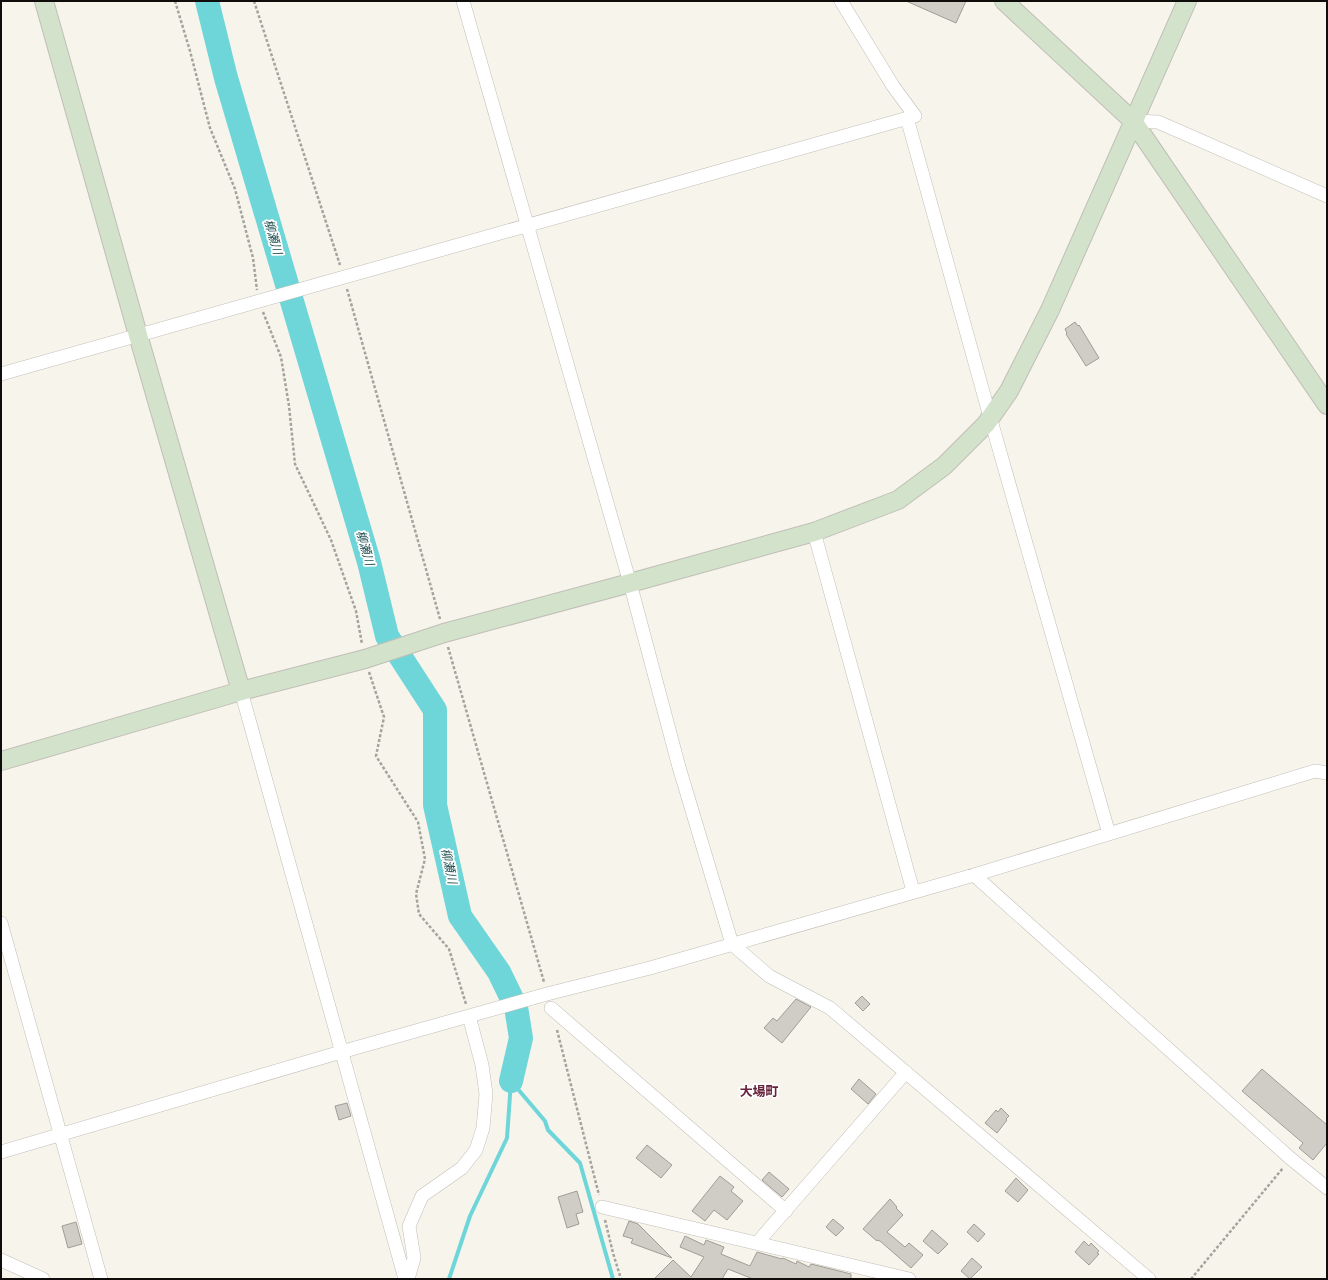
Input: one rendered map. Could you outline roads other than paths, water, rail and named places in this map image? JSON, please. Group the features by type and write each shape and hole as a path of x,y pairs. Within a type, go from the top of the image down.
{"street":[{"path":"44,1 241,692 406,1279"},
{"path":"462,1 630,583 679,767 732,944 770,976 830,1008 1150,1279"},
{"path":"1,374 915,116 893,86 841,1"},
{"path":"1004,1 1089,78 1133,121 1327,405"},
{"path":"1,761 241,692 365,659 444,632 630,583 814,532 898,500 944,466 986,424 1009,391 1050,310 1187,1"},
{"path":"907,118 990,417 1109,834"},
{"path":"1133,121 1158,122 1327,196"},
{"path":"814,532 913,891"},
{"path":"1,1152 342,1052 544,995 650,968 913,891 974,875 1316,771 1327,773"},
{"path":"974,875 1290,1158 1327,1188"},
{"path":"1,923 101,1279"},
{"path":"551,1008 786,1211"},
{"path":"406,1279 414,1258 410,1226 422,1196 462,1168 476,1150 483,1128 486,1094 472,1015"},
{"path":"758,1243 906,1072"},
{"path":"602,1207 909,1279"},
{"path":"1,1260 43,1279"}],"waterway":[{"name":"柳瀬川","path":"207,1 226,78 369,562 387,636 435,710 435,805 460,916 499,972 516,1007 521,1038 511,1081"},
{"path":"511,1081 545,1121 548,1130 580,1163 613,1279"},
{"path":"449,1279 470,1216 507,1138 511,1081"}],"district":[{"name":"大場町","path":"759,1092"}]}
